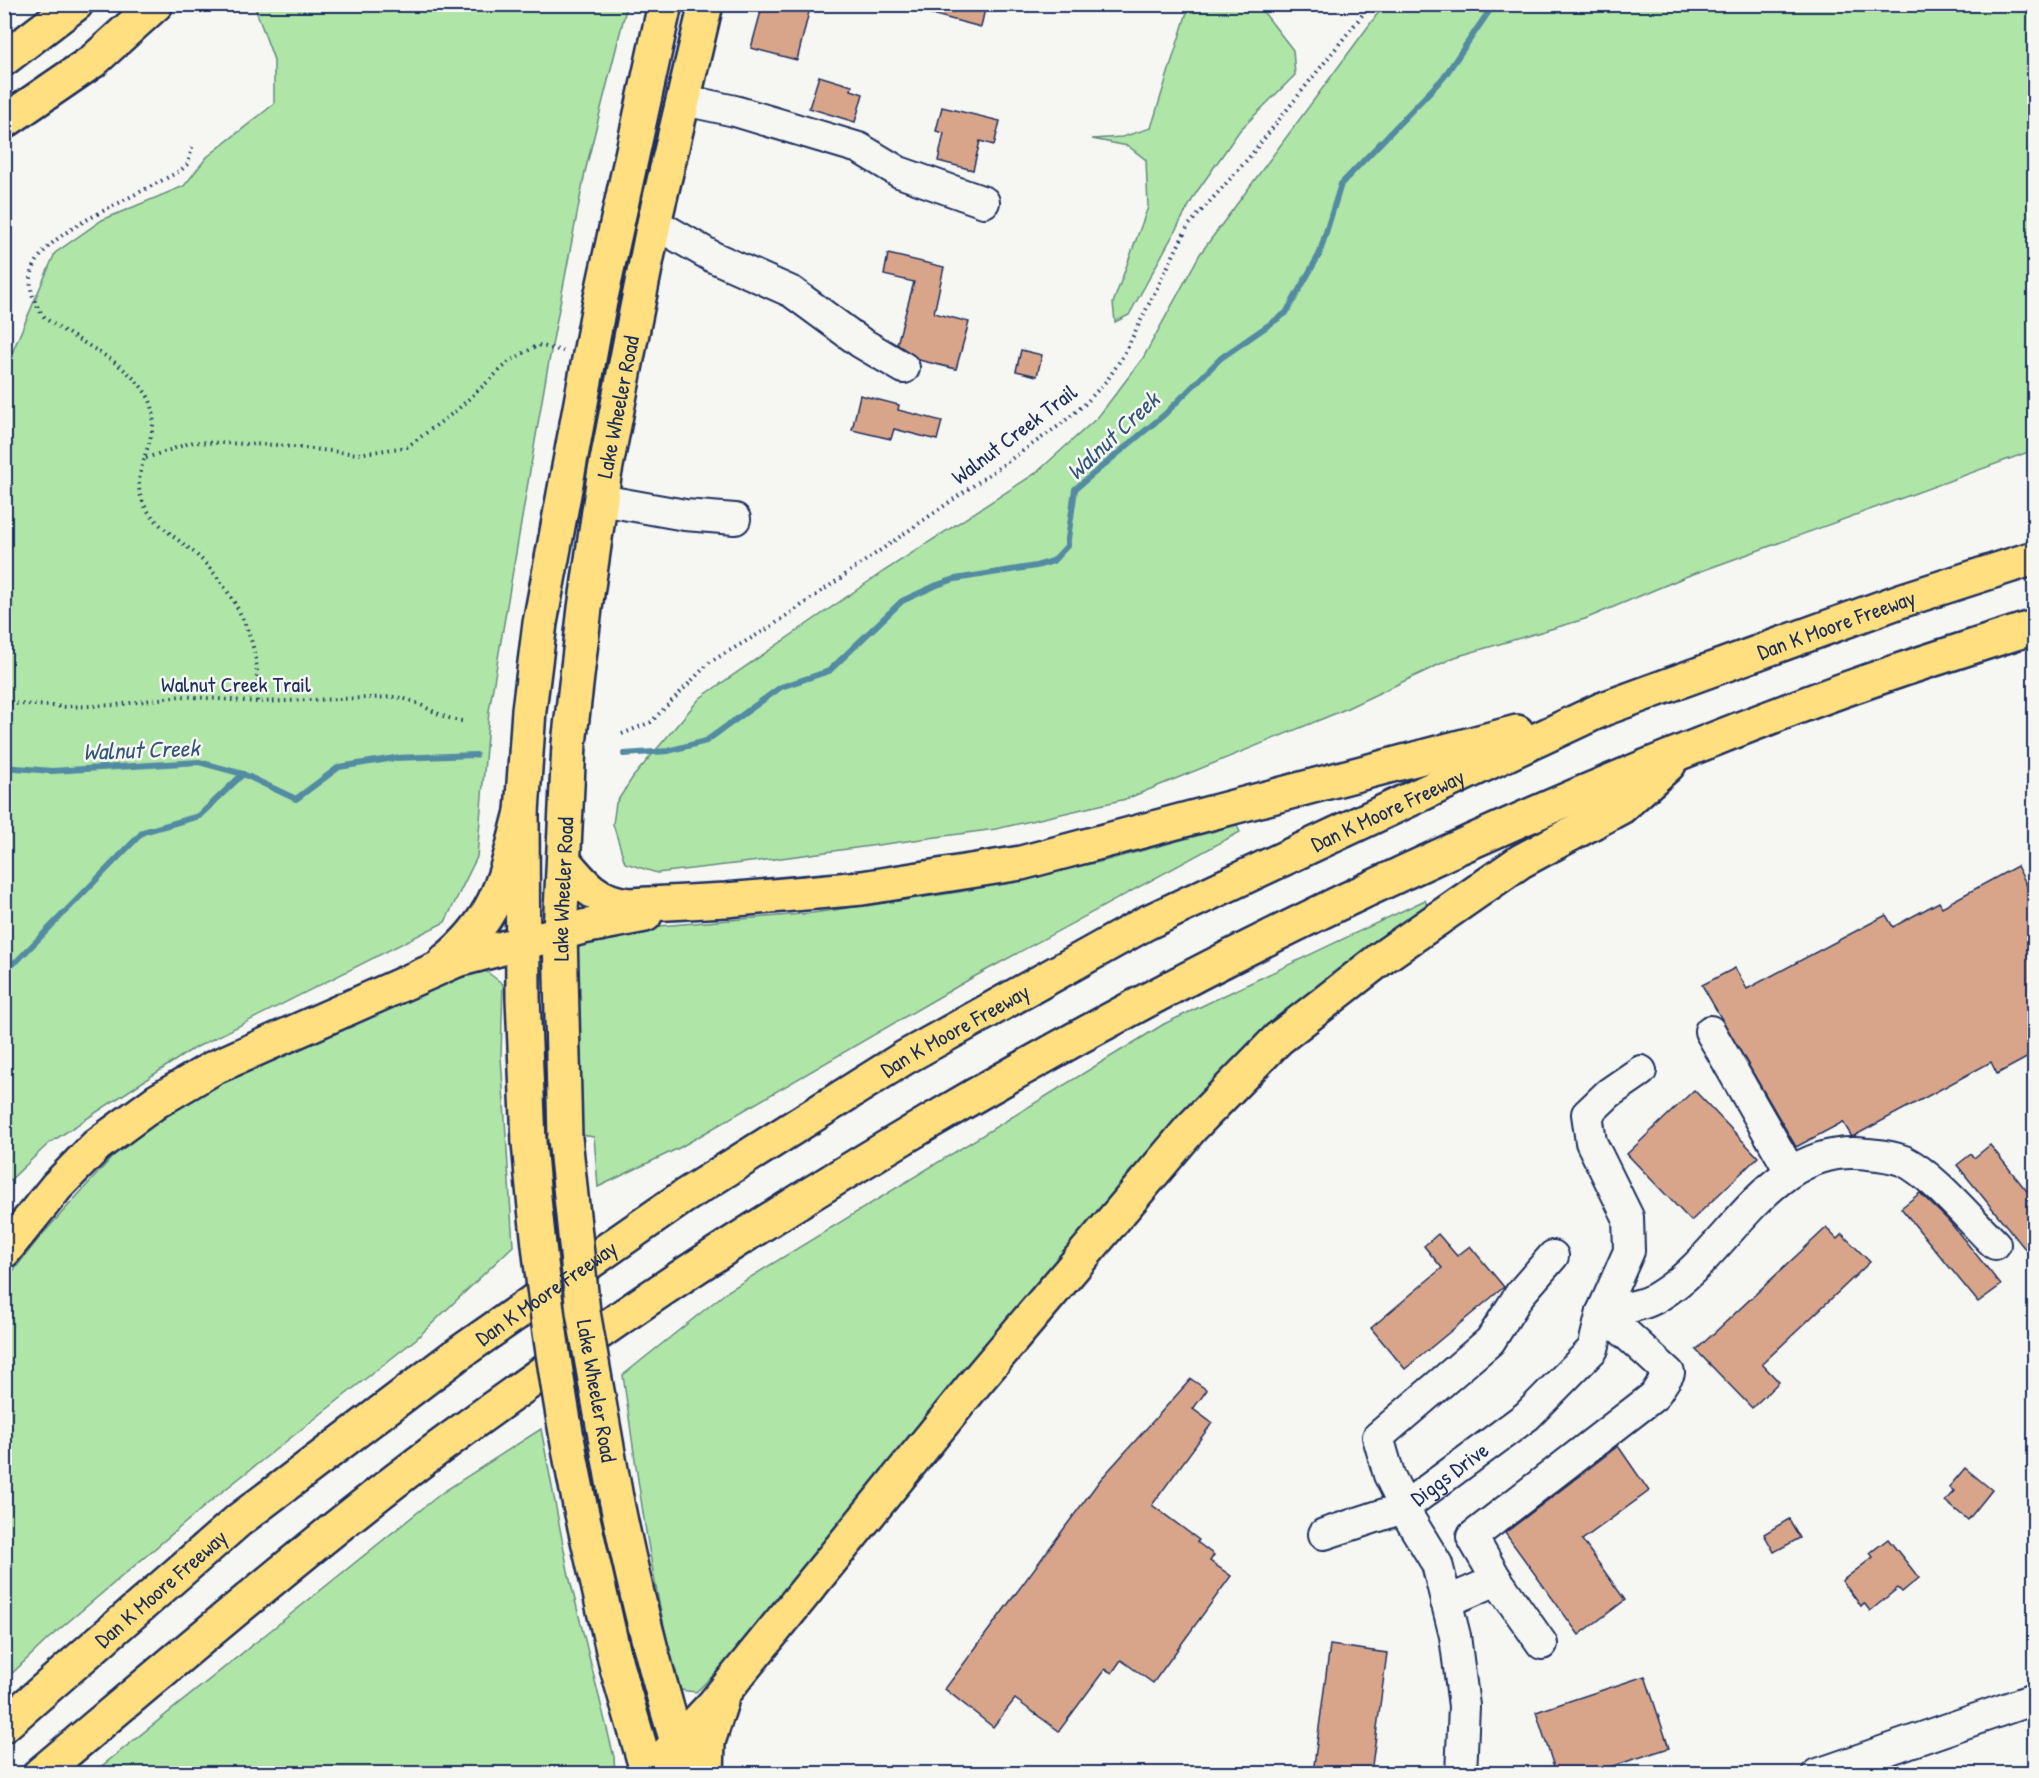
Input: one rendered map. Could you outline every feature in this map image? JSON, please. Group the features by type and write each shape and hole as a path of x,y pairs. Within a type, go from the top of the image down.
{"main road":[{"path":"4,59 76,4"},
{"path":"4,122 93,61 156,4"},
{"name":"Lake Wheeler Road","path":"648,1773 617,1668 580,1505 562,1418 546,1306 537,1237 529,1142 523,998 522,812 529,710 540,623 598,311 665,4"},
{"name":"Lake Wheeler Road","path":"682,1759 634,1589 583,1312 565,1138 560,933 569,744 601,500 654,223 706,4"},
{"name":"Dan K Moore Freeway","path":"4,1725 239,1520 455,1356 683,1197 904,1058 1146,923 1603,709 1900,601 2034,558"},
{"path":"40,1773 367,1502 571,1352 749,1232 1002,1079 1138,1003 1255,943 1427,860 1684,750 1797,706 2034,627"},
{"path":"564,861 589,890 613,903 726,900 862,888 1021,863 1603,709"},
{"path":"648,1773 682,1759 725,1689 976,1382 1191,1128 1278,1039 1383,957 1521,861 1621,807 1684,750"},
{"path":"433,970 474,935 495,904 505,878 522,812"},
{"path":"4,1251 57,1186 97,1145 157,1101 213,1068 457,960 560,933 726,900"},
{"path":"707,1773 708,1742 725,1689"}],"street":[{"path":"684,100 735,111 858,148 899,172 984,201"},
{"path":"654,223 713,257 792,292 860,342 904,368"},
{"path":"601,500 686,515 735,519"},
{"path":"1710,1031 1790,1172"},
{"name":"Diggs Drive","path":"1461,1773 1464,1707 1455,1636 1437,1564 1404,1507 1527,1416 1593,1349 1602,1312 1629,1251 1628,1217 1591,1142 1587,1114 1609,1093 1641,1071"},
{"path":"1602,1312 1645,1303 1680,1281 1781,1178 1828,1154 1849,1151 1904,1161 1929,1180 1995,1244"},
{"path":"1324,1534 1404,1507 1389,1475 1378,1437 1490,1341 1520,1294 1553,1256"},
{"path":"1542,1644 1497,1580 1472,1537 1654,1396 1669,1373 1602,1312"},
{"path":"1446,1602 1497,1580"},
{"path":"1818,1773 2034,1699"}],"path":[{"name":"Walnut Creek Trail","path":"622,734 651,722 710,662 769,628 873,557 1060,425 1085,404 1108,380 1123,356 1188,226 1247,159 1371,4"},
{"path":"192,147 188,165 180,171 59,235 40,253 32,274 33,298 46,319 132,376 149,398 153,424 139,487 146,508 216,575 248,632 256,657 257,702"},
{"path":"146,459 193,442 276,445 358,454 407,447 457,410 510,361 537,345 563,351"},
{"name":"Walnut Creek Trail","path":"4,703 66,706 116,705 180,696 257,702 407,698 443,717 462,721"}],"green space":[{"path":"254,5 627,5 585,172 546,377 489,711 477,857 445,922 191,1050 48,1144 5,1185 5,369 55,253 102,220 184,186 207,157 274,104 274,60"},
{"path":"1187,5 1254,5 1265,14 1293,50 1295,75 1240,130 1196,193 1129,315 1115,322 1113,303 1148,207 1146,160 1128,146 1092,139 1122,137 1151,128 1188,9"},
{"path":"1384,5 2034,5 2034,450 1685,577 1585,619 1455,657 1339,712 1126,799 996,829 759,861 657,873 625,863 613,824 616,803 633,777 700,698 884,571 1036,473 1098,417 1143,358 1200,254"},
{"path":"1237,825 1240,832 970,979 679,1148 598,1187 594,1137 581,1135 577,951 581,941 636,928 813,913 959,892 1100,862"},
{"path":"1425,900 1428,908 1268,1034 1130,1171 863,1501 727,1662 696,1692 680,1690 653,1573 623,1375 728,1291 1164,1024"},
{"path":"479,966 503,984 501,1056 513,1246 416,1339 218,1495 48,1639 5,1680 5,1281 40,1237 124,1144 220,1080"},
{"path":"541,1429 569,1576 614,1757 615,1773 93,1773 443,1492"}],"building":[{"path":"763,4 811,4 797,60 751,48"},
{"path":"916,4 986,4 981,27 916,10"},
{"path":"819,76 852,86 851,90 863,94 855,122 809,108"},
{"path":"942,107 1000,121 994,145 980,141 973,170 938,161 944,133 936,131"},
{"path":"888,254 944,267 934,313 969,322 956,369 919,360 897,344 914,282 884,275"},
{"path":"1021,350 1042,355 1037,376 1016,371"},
{"path":"860,395 899,405 898,410 942,421 937,440 894,429 891,439 852,430"},
{"path":"2017,866 2034,899 2034,1054 1997,1074 1991,1062 1852,1137 1843,1122 1796,1147 1702,985 1735,968 1747,989 1886,915 1893,927 1939,902 1942,907"},
{"path":"1694,1090 1758,1157 1691,1221 1627,1154"},
{"path":"1990,1145 2034,1200 2034,1260 1957,1165 1971,1154 1974,1158"},
{"path":"1920,1193 1948,1220 2001,1285 1978,1302 1901,1208"},
{"path":"1826,1228 1837,1239 1842,1234 1870,1262 1762,1364 1779,1382 1752,1408 1696,1350"},
{"path":"1438,1234 1457,1256 1470,1246 1504,1287 1405,1369 1371,1328 1442,1268 1424,1246"},
{"path":"1191,1379 1207,1390 1193,1409 1212,1423 1152,1505 1199,1540 1197,1542 1214,1555 1210,1561 1231,1576 1153,1683 1121,1660 1112,1673 1105,1669 1059,1731 1015,1699 993,1727 945,1689 1100,1480"},
{"path":"1618,1446 1649,1491 1582,1540 1625,1600 1579,1635 1505,1533"},
{"path":"1965,1468 1992,1490 1968,1520 1945,1501 1954,1491 1949,1487"},
{"path":"1789,1519 1800,1538 1774,1552 1764,1534"},
{"path":"1888,1539 1919,1578 1902,1592 1898,1588 1870,1611 1864,1603 1861,1606 1842,1581 1873,1557 1870,1553"},
{"path":"1330,1645 1387,1653 1371,1773 1313,1773"},
{"path":"1645,1676 1669,1748 1591,1773 1556,1773 1536,1712"}],"waterway":[{"name":"Walnut Creek","path":"624,754 668,751 706,741 781,687 829,671 902,601 937,585 955,579 1036,566 1053,561 1067,546 1075,489 1164,415 1221,358 1286,313 1319,255 1341,184 1444,77 1494,4"},
{"name":"Walnut Creek","path":"4,767 52,771 199,762 243,774 296,799 339,767 395,758 476,755"},
{"path":"4,968 17,961 143,832 199,816 243,774"}]}
